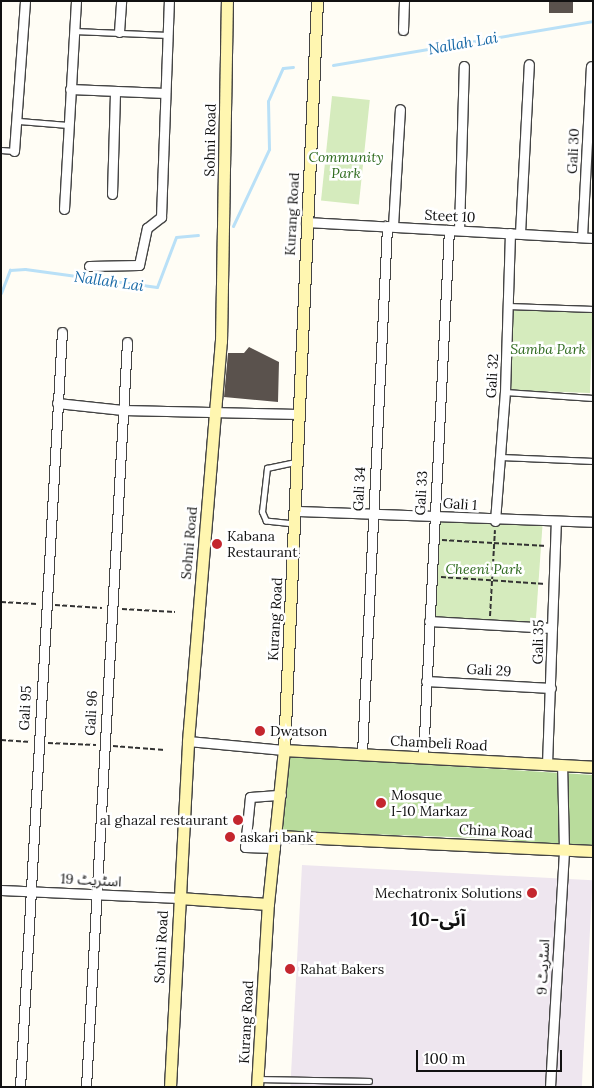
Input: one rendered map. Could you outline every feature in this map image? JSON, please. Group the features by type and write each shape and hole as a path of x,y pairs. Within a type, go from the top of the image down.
{"street":[{"path":"14,151 19,121 25,1"},
{"path":"64,209 76,1"},
{"path":"119,32 120,1"},
{"path":"89,266 139,265 147,228 161,217 168,1"},
{"name":"Sohni Road","path":"170,1087 188,741 221,341 227,1"},
{"name":"Kurang Road","path":"257,1083 268,904 277,836 284,750 317,1"},
{"path":"403,30 404,1"},
{"path":"520,233 528,64"},
{"name":"Gali 33","path":"422,757 432,540 464,66"},
{"name":"Gali 30","path":"582,237 589,166 591,66"},
{"path":"70,89 165,92"},
{"path":"112,194 115,91"},
{"name":"Gali 34","path":"362,753 372,513 390,226 400,109"},
{"name":"Steet 10","path":"306,222 593,238"},
{"name":"Gali 32","path":"495,520 505,392 510,232"},
{"name":"Gali 95","path":"20,1087 28,891 62,332"},
{"name":"Gali 96","path":"86,1087 126,342"},
{"path":"57,403 123,410 298,414"},
{"name":"Gali 1","path":"296,511 495,520 593,522"},
{"name":"Gali 35","path":"547,764 556,521"},
{"path":"429,621 552,628"},
{"name":"Gali 29","path":"426,681 551,688"},
{"path":"188,741 284,750"},
{"name":"Chambeli Road","path":"284,750 593,767"},
{"name":"اسٹریٹ 9","path":"550,1087 564,850 562,765"},
{"path":"275,848 245,846 250,797 281,795"},
{"name":"China Road","path":"277,836 593,852"},
{"name":"اسٹریٹ 19","path":"1,890 179,898"},
{"path":"179,898 268,904"}],"lane":[{"path":"74,31 168,35"},
{"path":"19,121 68,125"},
{"path":"1,150 14,151"},
{"path":"508,306 593,309"},
{"path":"505,392 593,398"},
{"path":"501,456 593,461"},
{"path":"295,524 266,522 262,512 268,468 297,462"},
{"path":"257,1083 369,1081"}],"path":[{"path":"490,625 495,520"},
{"path":"432,540 555,547"},
{"path":"430,576 553,584"},
{"path":"1,602 41,604"},
{"path":"51,605 110,608"},
{"path":"119,609 174,612"},
{"path":"1,740 38,742"},
{"path":"47,742 101,746"},
{"path":"110,746 165,750"}],"shaded area":[{"path":"302,865 593,880 582,1087 290,1087"}],"green space":[{"name":"Community Park","path":"332,96 370,100 359,204 321,200"},
{"name":"Samba Park","path":"507,305 593,308 590,393 504,390"},
{"name":"Cheeni Park","path":"432,514 543,522 535,627 425,620"},
{"path":"287,756 593,775 593,847 480,838 281,831"}],"building":[{"path":"549,1 573,1 573,13 549,13"},
{"path":"249,347 279,362 278,402 224,397 228,353 244,353"}],"waterway":[{"name":"Nallah Lai","path":"333,65 593,21"},
{"name":"Nallah Lai","path":"233,226 269,149 268,101 283,68 293,67"},
{"name":"Nallah Lai","path":"1,293 10,270 25,269 157,287 176,237 198,235"}],"place":[{"name":"Kabana Restaurant","path":"217,544"},
{"name":"Dwatson","path":"260,731"},
{"name":"Mosque I-10 Markaz","path":"381,803"},
{"name":"al ghazal restaurant","path":"238,820"},
{"name":"askari bank","path":"230,837"},
{"name":"Mechatronix Solutions","path":"532,893"},
{"name":"Rahat Bakers","path":"290,969"}],"district":[{"name":"آئی-10","path":"438,920"}]}
